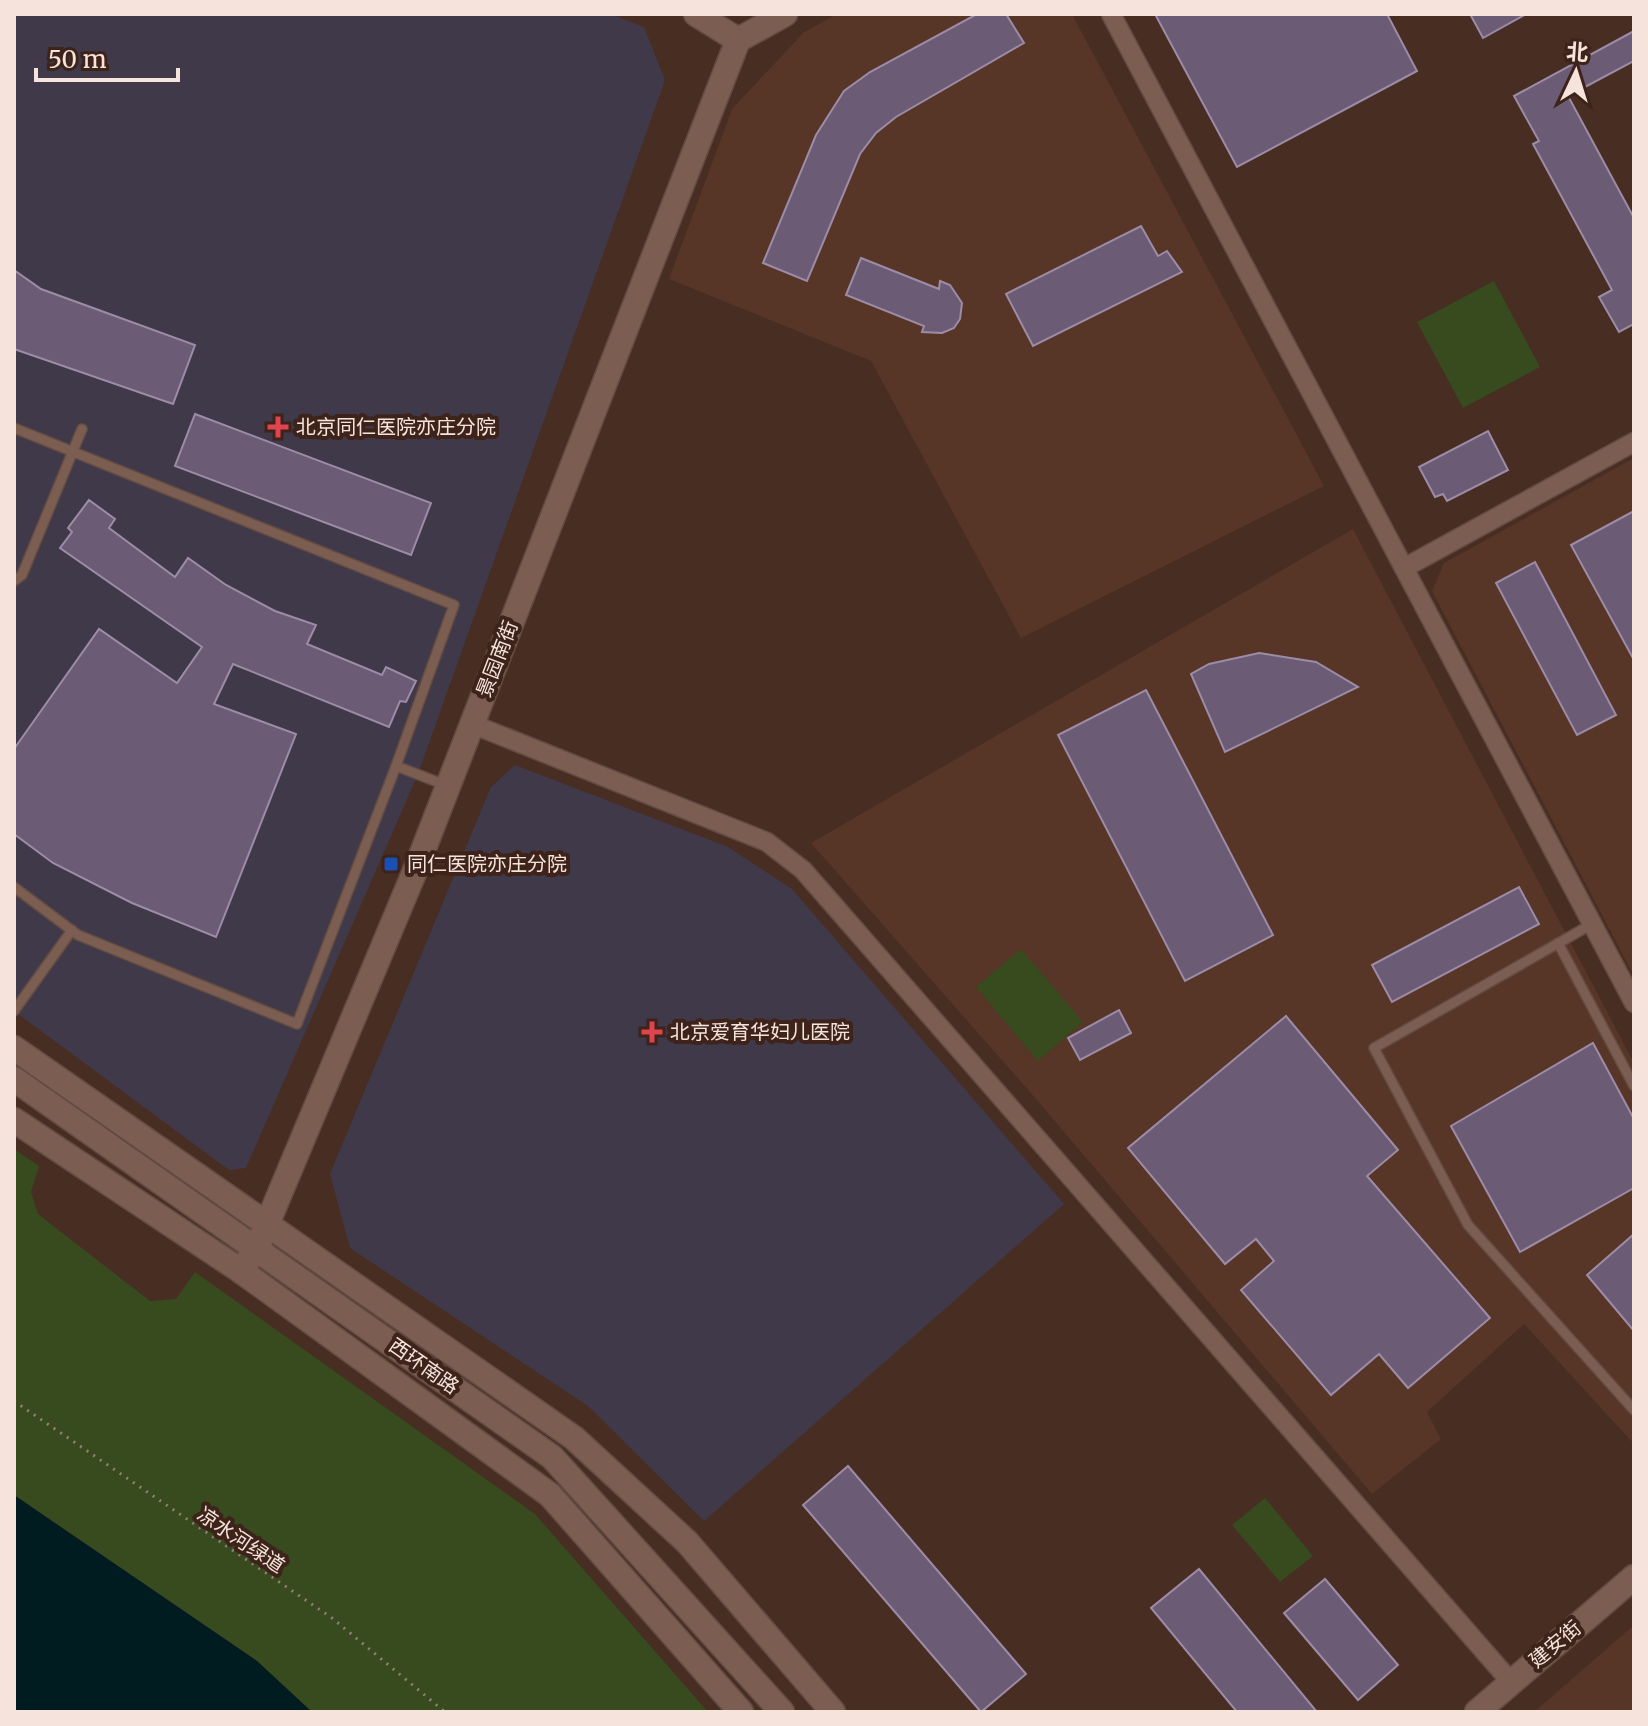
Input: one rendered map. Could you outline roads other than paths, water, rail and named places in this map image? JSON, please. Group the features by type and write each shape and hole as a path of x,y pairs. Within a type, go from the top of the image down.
{"street":[{"path":"696,14 738,40 785,14"},
{"path":"1111,14 1634,1003"},
{"name":"景园南街","path":"241,1271 257,1248 267,1225 448,786 738,40"},
{"path":"1404,568 1634,442"},
{"path":"472,724 767,842 803,870 1511,1682"},
{"path":"14,1048 574,1438 687,1542 833,1712"},
{"name":"西环南路","path":"14,1079 552,1457 782,1712"},
{"name":"西环南路","path":"14,1120 241,1271 550,1495 741,1712"},
{"name":"建安街","path":"1477,1712 1634,1577"}],"lane":[{"path":"14,428 454,605 297,1024 72,930 14,887"},
{"path":"14,581 22,575 82,429"},
{"path":"396,766 448,786"},
{"path":"1592,924 1374,1048 1468,1225 1634,1410"},
{"path":"14,1011 72,930"},
{"path":"1558,943 1634,1086"}],"water":[{"path":"14,1495 257,1661 312,1712 14,1712"}],"place":[{"name":"北京同仁医院亦庄分院","path":"278,427"},
{"name":"同仁医院亦庄分院","path":"391,864"},
{"name":"北京爱育华妇儿医院","path":"652,1032"}]}
